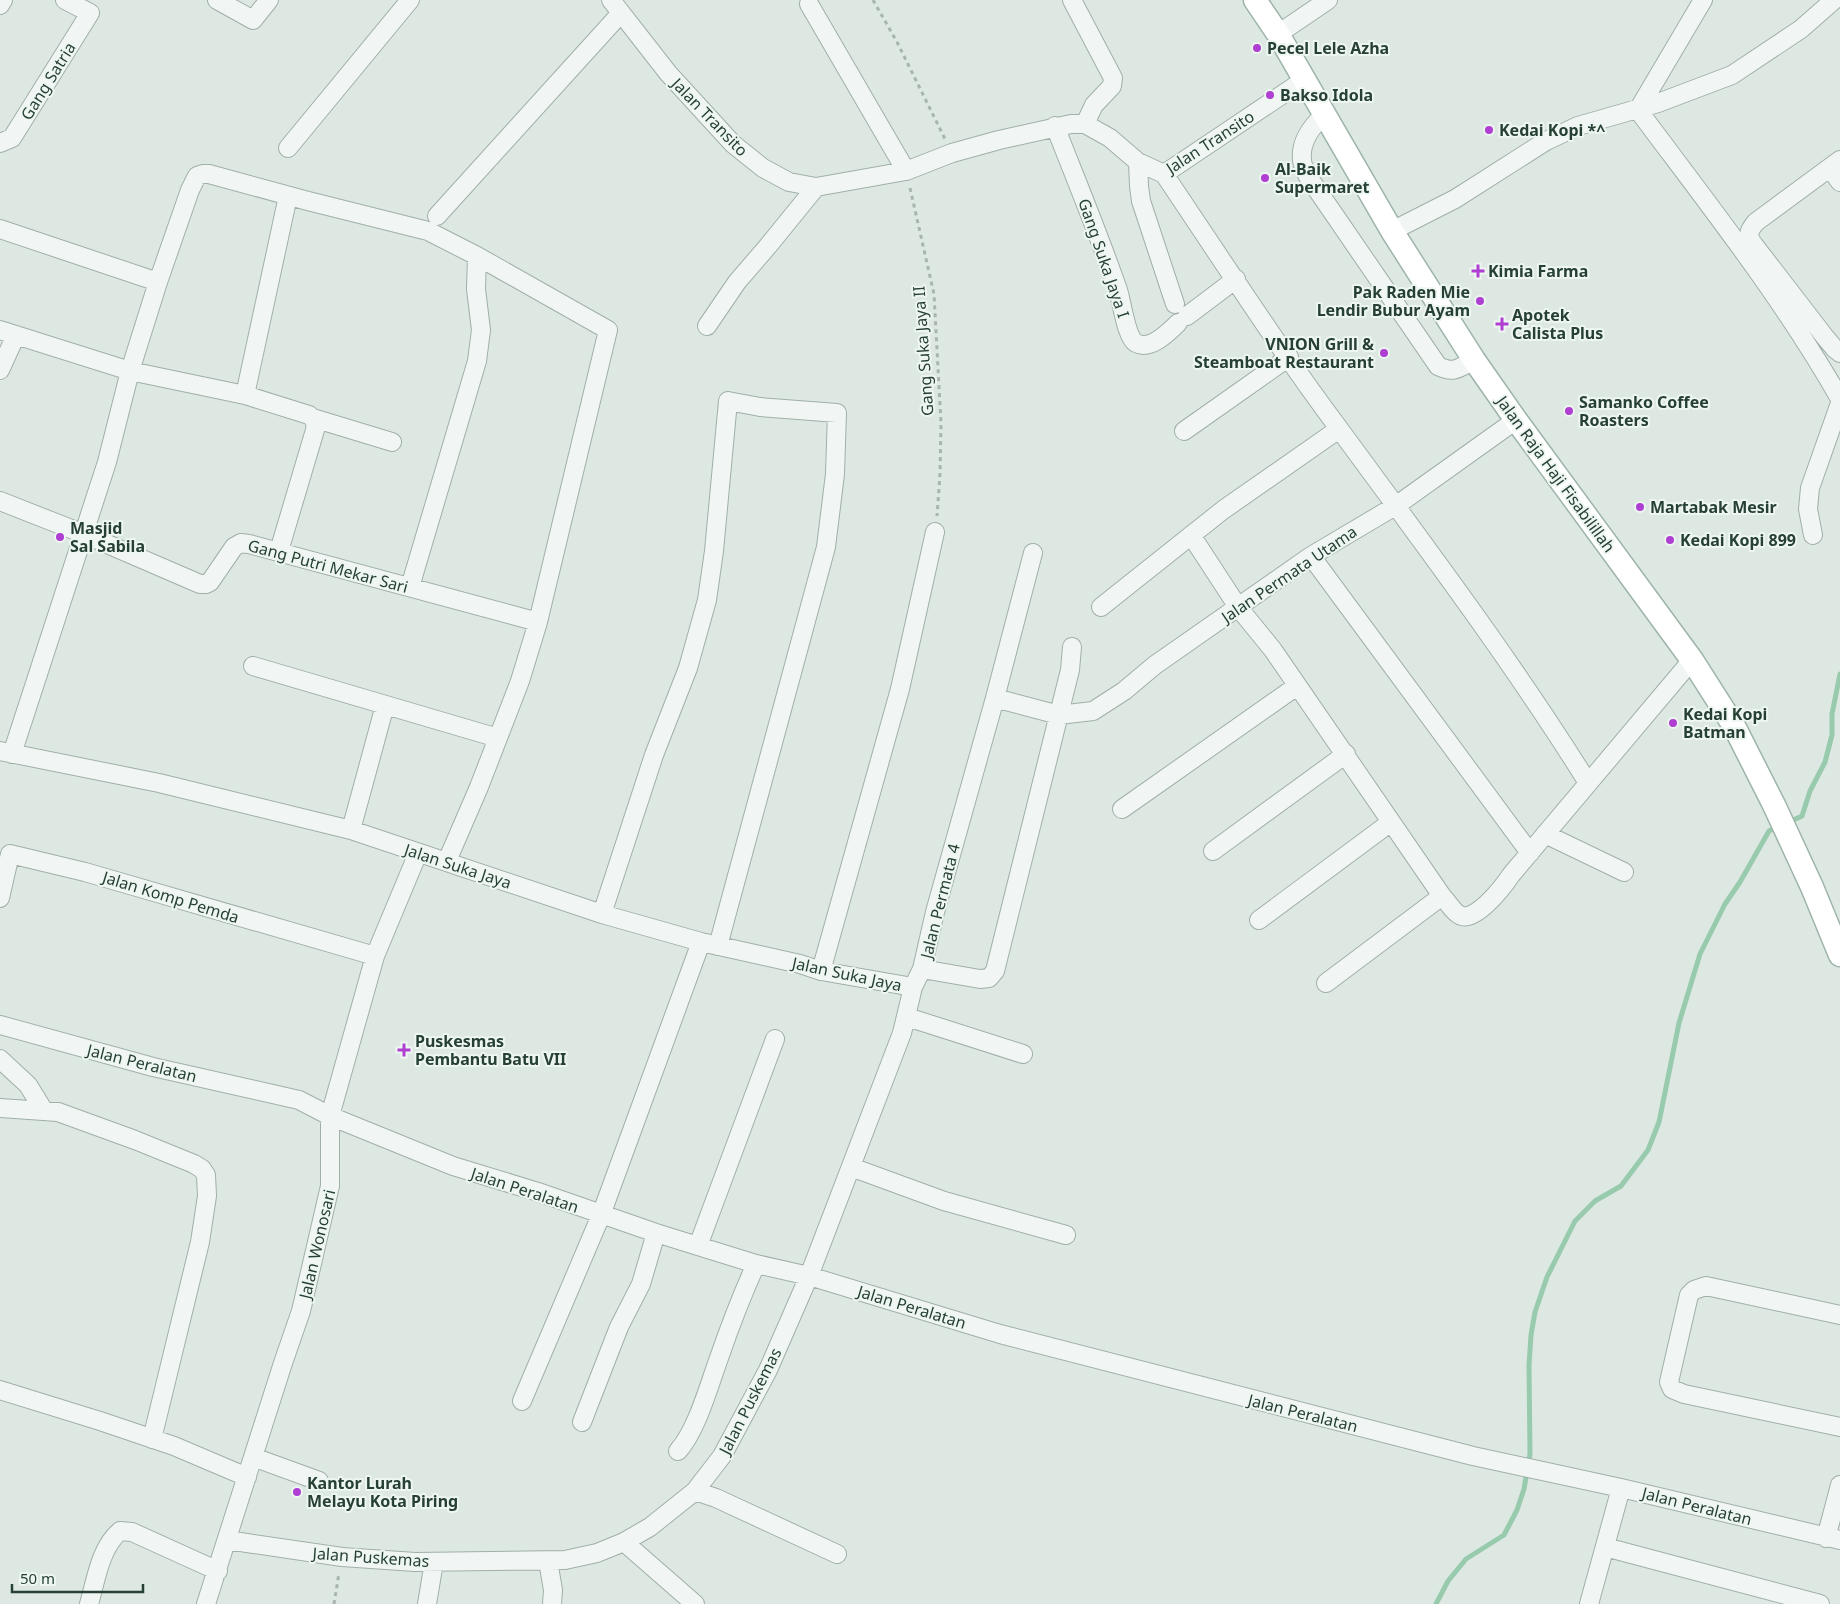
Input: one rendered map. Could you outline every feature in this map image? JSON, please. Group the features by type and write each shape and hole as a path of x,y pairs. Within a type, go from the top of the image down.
{"main road":[{"name":"Jalan Raja Haji Fisabilillah","path":"1255,0 1278,34 1392,231 1474,360 1692,660 1734,726 1812,887 1840,955"}],"street":[{"path":"0,5 3,0"},
{"name":"Gang Satria","path":"0,143 12,138 90,13 65,0"},
{"path":"217,0 253,20 268,0"},
{"path":"288,148 410,0"},
{"path":"1055,126 1085,124 1094,105 1112,86 1113,78 1072,0"},
{"path":"1278,34 1328,0"},
{"path":"1638,110 1703,0"},
{"path":"1392,231 1455,199 1546,141 1578,126 1638,110 1732,75 1801,29 1834,0"},
{"path":"809,4 906,171"},
{"path":"437,216 616,6"},
{"name":"Jalan Transito","path":"616,6 668,73 733,144 763,168 789,182 816,187 906,171 953,153 1055,126"},
{"name":"Jalan Transito","path":"1085,124 1110,138 1138,162 1164,174 1304,80"},
{"path":"1638,110 1803,337 1840,399"},
{"path":"1324,115 1313,125 1306,140 1302,159 1307,175 1438,366 1447,371 1455,370 1474,360"},
{"name":"Gang Suka Jaya I","path":"1055,126 1119,292 1129,334 1134,342 1148,344 1167,334 1180,314 1236,279"},
{"path":"1138,162 1138,186 1141,201 1180,314"},
{"path":"1837,170 1756,222 1749,233 1749,238 1834,350 1840,353"},
{"path":"6,753 84,534 107,462 130,371 190,190 197,176 209,174 428,231 477,256 608,330 538,622 520,681 447,861"},
{"path":"1164,174 1339,429 1396,505 1556,732 1588,783"},
{"path":"707,326 737,282 816,187"},
{"path":"245,395 288,196"},
{"path":"0,229 158,282"},
{"path":"410,587 477,361 481,330 476,289 477,256"},
{"path":"0,370 8,332 130,371 245,395 392,442"},
{"path":"1184,431 1288,356"},
{"path":"602,914 654,755 688,668 707,600 714,551 728,401 760,407 836,413 835,474 826,547 718,946"},
{"path":"1812,536 1808,508 1810,488 1840,403"},
{"path":"278,551 315,430 313,418"},
{"name":"Jalan Permata Utama","path":"1059,715 1093,711 1311,556 1396,505 1516,420"},
{"path":"1101,607 1224,510 1339,429"},
{"name":"Gang Putri Mekar Sari","path":"0,501 84,534 200,584 210,582 234,548 241,543 278,551 538,622"},
{"path":"821,971 900,689 935,532"},
{"path":"1191,535 1238,607 1273,650 1442,896 1458,914 1465,917 1476,914 1499,892 1545,834 1692,660"},
{"name":"Jalan Permata 4","path":"1033,553 995,698 935,912 922,969 980,979 989,978 995,971 1070,670 1072,646"},
{"path":"1311,556 1530,853"},
{"path":"253,666 498,738"},
{"path":"1122,809 1165,781 1297,686"},
{"path":"995,698 1059,715"},
{"path":"351,830 385,705"},
{"name":"Jalan Suka Jaya","path":"6,753 159,783 351,830 602,914 701,942 800,964 821,971 913,987"},
{"path":"1213,851 1346,754"},
{"path":"1260,920 1391,822"},
{"path":"1545,834 1624,872"},
{"name":"Jalan Komp Pemda","path":"0,898 5,851 85,872 375,956"},
{"name":"Jalan Wonosari","path":"206,1604 301,1311 330,1186 330,1116 375,956 418,853"},
{"path":"1326,982 1442,896"},
{"path":"522,1401 601,1215 701,942"},
{"name":"Jalan Puskemas","path":"227,1540 342,1557 434,1562 565,1560 597,1553 624,1542 650,1527 695,1491 722,1456 737,1431 768,1370 810,1276 907,1017 913,987 922,969"},
{"path":"907,1017 1023,1054"},
{"name":"Jalan Peralatan","path":"0,1025 153,1067 298,1100 330,1116 453,1166 756,1264 810,1276 1000,1334 1473,1456 1621,1488 1833,1539"},
{"path":"698,1246 774,1039"},
{"path":"0,1059 28,1085 44,1110"},
{"path":"0,1108 58,1112 194,1164 202,1169 206,1175 207,1196 200,1242 152,1439"},
{"path":"851,1167 944,1201 1066,1234"},
{"path":"582,1422 619,1328 641,1284 656,1233"},
{"path":"678,1450 685,1444 698,1415 738,1306 756,1264"},
{"path":"1840,1315 1706,1286 1698,1287 1689,1295 1669,1382 1672,1389 1684,1394 1840,1427"},
{"path":"0,1390 152,1439 247,1477"},
{"path":"253,1457 319,1480"},
{"path":"1833,1539 1840,1485"},
{"path":"1589,1604 1621,1488"},
{"path":"695,1491 716,1498 838,1554"},
{"path":"89,1604 107,1546 120,1531 132,1532 218,1571"},
{"path":"624,1542 695,1604"},
{"path":"1605,1547 1820,1604"},
{"path":"548,1561 553,1590 552,1604"},
{"path":"428,1604 434,1562"}],"path":[{"path":"873,0 897,42 953,153"},
{"name":"Gang Suka Jaya II","path":"906,171 934,294 941,423 940,489 935,532"},
{"path":"334,1604 342,1557"}],"waterway":[{"path":"1789,822 1802,816 1810,791 1825,762 1832,735 1832,714 1840,674"},
{"path":"1436,1604 1448,1581 1466,1559 1504,1535 1517,1510 1524,1489 1530,1454 1529,1365 1531,1335 1535,1312 1547,1277 1575,1221 1595,1201 1621,1186 1648,1150 1659,1122 1679,1023 1700,954 1725,904 1769,831 1779,826"}],"place":[{"name":"Pecel Lele Azha","path":"1257,48"},
{"name":"Bakso Idola","path":"1270,95"},
{"name":"Kedai Kopi *^","path":"1489,130"},
{"name":"Al-Baik Supermaret","path":"1265,178"},
{"name":"Kimia Farma","path":"1478,271"},
{"name":"Pak Raden Mie Lendir Bubur Ayam","path":"1480,301"},
{"name":"Apotek Calista Plus","path":"1502,324"},
{"name":"VNION Grill & Steamboat Restaurant","path":"1384,353"},
{"name":"Samanko Coffee Roasters","path":"1569,411"},
{"name":"Martabak Mesir","path":"1640,507"},
{"name":"Masjid Sal Sabila","path":"60,537"},
{"name":"Kedai Kopi 899","path":"1670,540"},
{"name":"Kedai Kopi Batman","path":"1673,723"},
{"name":"Puskesmas Pembantu Batu VII","path":"404,1050"},
{"name":"Kantor Lurah Melayu Kota Piring","path":"297,1492"}]}
